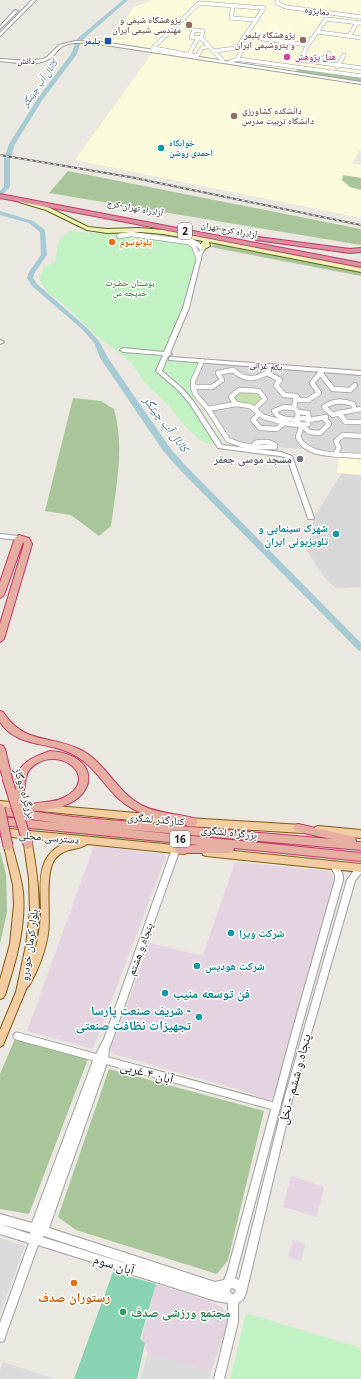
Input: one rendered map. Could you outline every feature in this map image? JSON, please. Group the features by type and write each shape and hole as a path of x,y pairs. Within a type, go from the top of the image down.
{"highway":[{"name":"آزادراه تهران-کرج","path":"0,191 11,196 361,260"},
{"name":"آزادراه کرج-تهران","path":"0,196 11,196 361,265"},
{"path":"87,212 130,225 163,232"},
{"path":"249,239 361,250"},
{"path":"0,596 19,538 26,540 28,544 0,639"},
{"path":"0,714 2,719 12,730 23,736 37,742 71,749 84,756 129,802 145,811 193,822"},
{"name":"بزرگراه دوگاز","path":"0,748 7,778 28,844"},
{"path":"22,827 19,782 23,771 31,762 50,754 68,757 75,761 81,768 85,778 83,786 76,795 66,801 36,807"},
{"path":"0,810 8,846"},
{"name":"بزرگراه لشگری","path":"0,810 74,821 361,846"},
{"name":"بزرگراه لشگری","path":"0,821 361,857"},
{"path":"298,828 361,842"},
{"path":"178,849 277,849"}],"main road":[{"path":"11,196 48,209 87,228 107,231 140,230 163,232 205,244 361,270"},
{"name":"کنارگذر لشگری","path":"0,804 193,822 298,828 361,834"},
{"name":"دسترسی محلی","path":"0,832 98,841"},
{"path":"21,992 35,966 43,942 46,869 49,861 56,852 67,846 98,841 361,868"},
{"name":"بلوار کرمان خودرو","path":"0,1042 21,992 31,945 35,911 34,879 28,844"},
{"name":"بلوار کرمان خودرو","path":"0,995 11,959 17,932 18,892 8,846"}],"street":[{"path":"0,28 28,0"},
{"path":"0,35 34,0"},
{"name":"دماپژوه","path":"278,0 277,4 286,8 361,17"},
{"path":"209,46 202,48 197,56 153,48 199,3 264,8 237,48 214,51"},
{"path":"157,49 202,4"},
{"path":"233,6 231,18 256,20"},
{"path":"295,67 326,19 361,23"},
{"path":"185,21 194,30 203,31 189,54"},
{"path":"349,36 357,23"},
{"path":"0,28 6,29"},
{"path":"194,30 191,37 200,38 224,61 361,83"},
{"path":"318,32 361,38"},
{"path":"237,59 250,37 308,45"},
{"name":"دانش","path":"0,60 42,61 52,55 60,46 72,43 83,43 112,44 224,61"},
{"path":"320,62 328,52"},
{"path":"334,72 344,55"},
{"path":"329,64 332,58"},
{"path":"230,62 237,59 361,76"},
{"path":"281,65 284,60"},
{"path":"300,60 361,68"},
{"path":"352,67 355,62"},
{"path":"119,236 131,234 189,242 194,246 199,259"},
{"path":"180,236 198,244 205,244 199,259 186,308 159,371 181,390 192,403 220,447 281,454 290,457 310,518"},
{"name":"یکم غزالی","path":"123,350 166,354 173,357 202,361 275,368 361,373"},
{"path":"202,361 194,380 194,387 198,400 208,409 228,441 236,445 253,447"},
{"path":"194,387 212,388 222,380 218,373 233,370 240,376 260,378 275,368 280,380"},
{"path":"312,384 322,371 326,380 333,389 350,390 356,385"},
{"path":"267,373 280,380"},
{"path":"280,380 276,385 284,395 296,396 299,400 308,400 319,393 312,384"},
{"path":"312,384 326,380"},
{"path":"236,404 230,397 238,390 259,391 265,399 254,409"},
{"path":"294,408 296,396"},
{"path":"334,415 324,407 330,401 345,400 353,404 355,410"},
{"path":"208,409 236,404 250,406 259,414 287,424 302,425 308,424 308,413 298,412 294,408 286,406 280,407 274,412 275,415 280,418 297,420 298,423 302,425 309,432 320,433 329,424 324,418"},
{"path":"259,414 253,420 260,428 277,429 304,418 309,420 324,418 339,413 361,409"},
{"path":"297,420 298,412"},
{"path":"339,413 346,422 361,422"},
{"path":"302,425 298,437 302,444 315,451 361,456"},
{"path":"335,454 339,448 336,441 343,435 361,436"},
{"path":"0,536 19,538"},
{"name":"پنجاه و هشتم","path":"0,1337 178,849"},
{"name":"پنجاه و ششم - نخل","path":"227,1284 232,1274 294,1039 339,880 339,875 334,865"},
{"name":"پنجاه و ششم - نخل","path":"219,1379 233,1322 234,1297 304,1040 351,880 361,868"},
{"name":"آبان ۴ غربی","path":"17,1036 276,1107"},
{"path":"294,1039 304,1040"},
{"name":"آبان سوم","path":"0,1219 39,1229 215,1287 227,1284"},
{"name":"آبان سوم","path":"0,1229 216,1296 234,1297"},
{"path":"232,1282 238,1285 234,1297 225,1293 227,1284 232,1282"}],"shaded area":[{"path":"153,0 361,0 361,82 109,43 134,7"},
{"name":"دانشکده کشاورزی دانشگاه تربیت مدرس","path":"153,52 361,84 361,148 352,164 361,165 361,218 75,160"},
{"path":"299,68 361,77 361,82 295,72"},
{"path":"68,171 361,229 361,245 49,193"},
{"path":"343,175 361,178 361,190 350,187 342,180"},
{"path":"215,244 361,271 361,276 210,247"},
{"path":"204,363 361,376 361,452 286,448 234,441 199,396 195,382"},
{"path":"73,398 101,401 114,409 117,424 119,453 111,526 99,536 71,515 45,511"},
{"path":"339,456 361,457 361,475 337,473"},
{"name":"شهرک سینمایی و تلویزیونی ایران","path":"342,473 361,475 361,587 336,588 325,578 307,551 314,517"},
{"path":"94,846 163,854 166,857 93,1049 27,1031"},
{"path":"0,851 6,874 7,912 0,944"},
{"path":"235,862 329,871 335,879 304,985 276,1096 268,1100 244,1091 113,1054 110,1050 150,943 208,957 203,955"},
{"path":"15,1039 88,1059 29,1214 0,1209 0,1074"},
{"path":"109,1069 264,1111 228,1260 217,1274 76,1230 58,1217"},
{"path":"291,1176 324,1187 317,1217 283,1207"},
{"path":"0,1238 25,1246 0,1313"},
{"path":"293,1240 305,1244 301,1261 288,1257"},
{"path":"156,1284 210,1301 221,1307 227,1313 227,1325 211,1372 148,1354 142,1338"},
{"path":"148,1354 211,1372 209,1379 140,1379"},
{"path":"3,1362 55,1379 0,1379 0,1370"}],"green space":[{"name":"بوستان حضرت خدیجه س","path":"69,231 89,233 153,232 180,237 191,242 200,249 183,309 160,360 200,363 191,382 194,399 225,447 201,441 185,426 169,406 144,382 131,362 97,336 66,306 48,293 39,279 44,267 55,262 58,242"},
{"path":"240,391 258,393 263,400 255,407 238,403 233,397"},
{"path":"58,830 244,847 141,843 57,834"},
{"name":"مجتمع ورزشی صدف","path":"113,1272 156,1284 140,1339 145,1343 137,1379 74,1379"},
{"path":"246,1313 361,1348 361,1379 230,1379"}],"waterway":[{"name":"کانال آب چیتگر","path":"0,195 7,187 7,159 12,144 41,98 74,54 79,40 126,0"},
{"name":"کانال آب چیتگر","path":"0,213 31,222 43,231 44,255 32,272 30,278 34,285 85,329 97,342 104,358 167,450 361,648"}],"railway":[{"path":"0,155 130,177 361,225"}],"place":[{"name":"پژوهشگاه شیمی و مهندسی شیمی ایران","path":"189,25"},
{"name":"پژوهشگاه پلیمر و پتروشیمی ایران","path":"303,40"},
{"name":"پلیمر","path":"108,41"},
{"name":"هتل پژوهش","path":"287,57"},
{"name":"دانشکده کشاورزی دانشگاه تربیت مدرس","path":"234,116"},
{"name":"خوابگاه احمدی روشن","path":"161,148"},
{"name":"پلوتونیوم","path":"112,242"},
{"name":"مسجد موسی جعفر","path":"300,459"},
{"name":"شهرک سینمایی و تلویزیونی ایران","path":"336,534"},
{"name":"شرکت ویرا","path":"231,933"},
{"name":"شرکت هودیس","path":"197,966"},
{"name":"فن توسعه منیب","path":"165,993"},
{"name":"شریف صنعت پارسا - تجهیزات نظافت صنعتی","path":"199,1017"},
{"name":"رستوران صدف","path":"74,1283"},
{"name":"مجتمع ورزشی صدف","path":"123,1312"}]}
